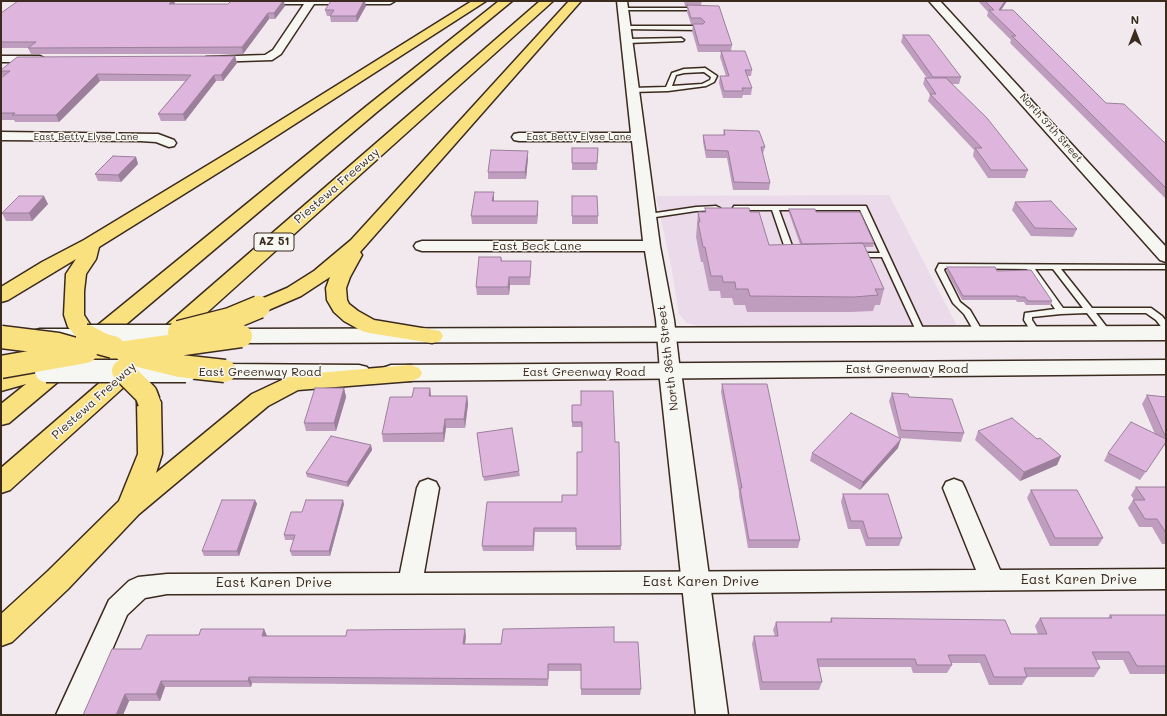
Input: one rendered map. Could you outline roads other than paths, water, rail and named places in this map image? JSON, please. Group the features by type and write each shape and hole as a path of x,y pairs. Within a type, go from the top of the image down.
{"highway":[{"path":"1,296 49,266 91,244 480,1"},
{"path":"1,417 373,108 506,1"},
{"name":"Piestewa Freeway","path":"1,483 547,1"},
{"path":"1,336 58,344 106,353 230,318 294,292 321,275 358,244 575,1"},
{"path":"91,244 86,259 76,274 74,314 79,327 146,394 149,402 150,454 130,507"},
{"path":"358,244 340,277 336,288 337,300 342,308 351,316 369,326 432,336"},
{"path":"1,367 241,336"},
{"path":"1,383 46,372"},
{"path":"1,634 58,580 130,507 260,400 294,383 411,373"}],"main road":[{"name":"East Greenway Road","path":"1,372 46,372 164,336 666,336 1166,333"},
{"name":"East Greenway Road","path":"106,353 225,371 411,373 1166,367"},
{"name":"North 36th Street","path":"670,371 712,715"}],"street":[{"path":"145,1 390,1"},
{"path":"198,59 268,58 277,52 311,1"},
{"name":"North 37th Street","path":"934,1 1166,257"},
{"name":"North 36th Street","path":"622,5 648,216 670,371"},
{"path":"1,59 48,59"},
{"name":"East Betty Elyse Lane","path":"1,136 140,137 158,138 169,143"},
{"name":"East Betty Elyse Lane","path":"519,137 638,137"},
{"name":"East Beck Lane","path":"422,246 652,246"},
{"path":"410,583 428,488"},
{"path":"954,488 992,580"},
{"name":"East Karen Drive","path":"70,715 118,608 138,588 167,584 695,583 1166,579"}],"lane":[{"path":"622,5 708,9"},
{"path":"626,35 700,28"},
{"path":"626,35 681,40"},
{"path":"632,90 668,89 704,85 712,80 714,76 705,70 684,71 674,74 668,89"},
{"path":"648,216 696,208 863,208 922,335"},
{"path":"775,208 790,254 798,254"},
{"path":"845,254 885,255"},
{"path":"980,334 967,312 957,303 940,270 942,266 1056,268 1166,267"},
{"path":"1030,267 1061,311"},
{"path":"1056,268 1108,334"},
{"path":"1038,334 1028,320 1028,316 1061,311 1148,310 1159,318 1166,327"}]}
